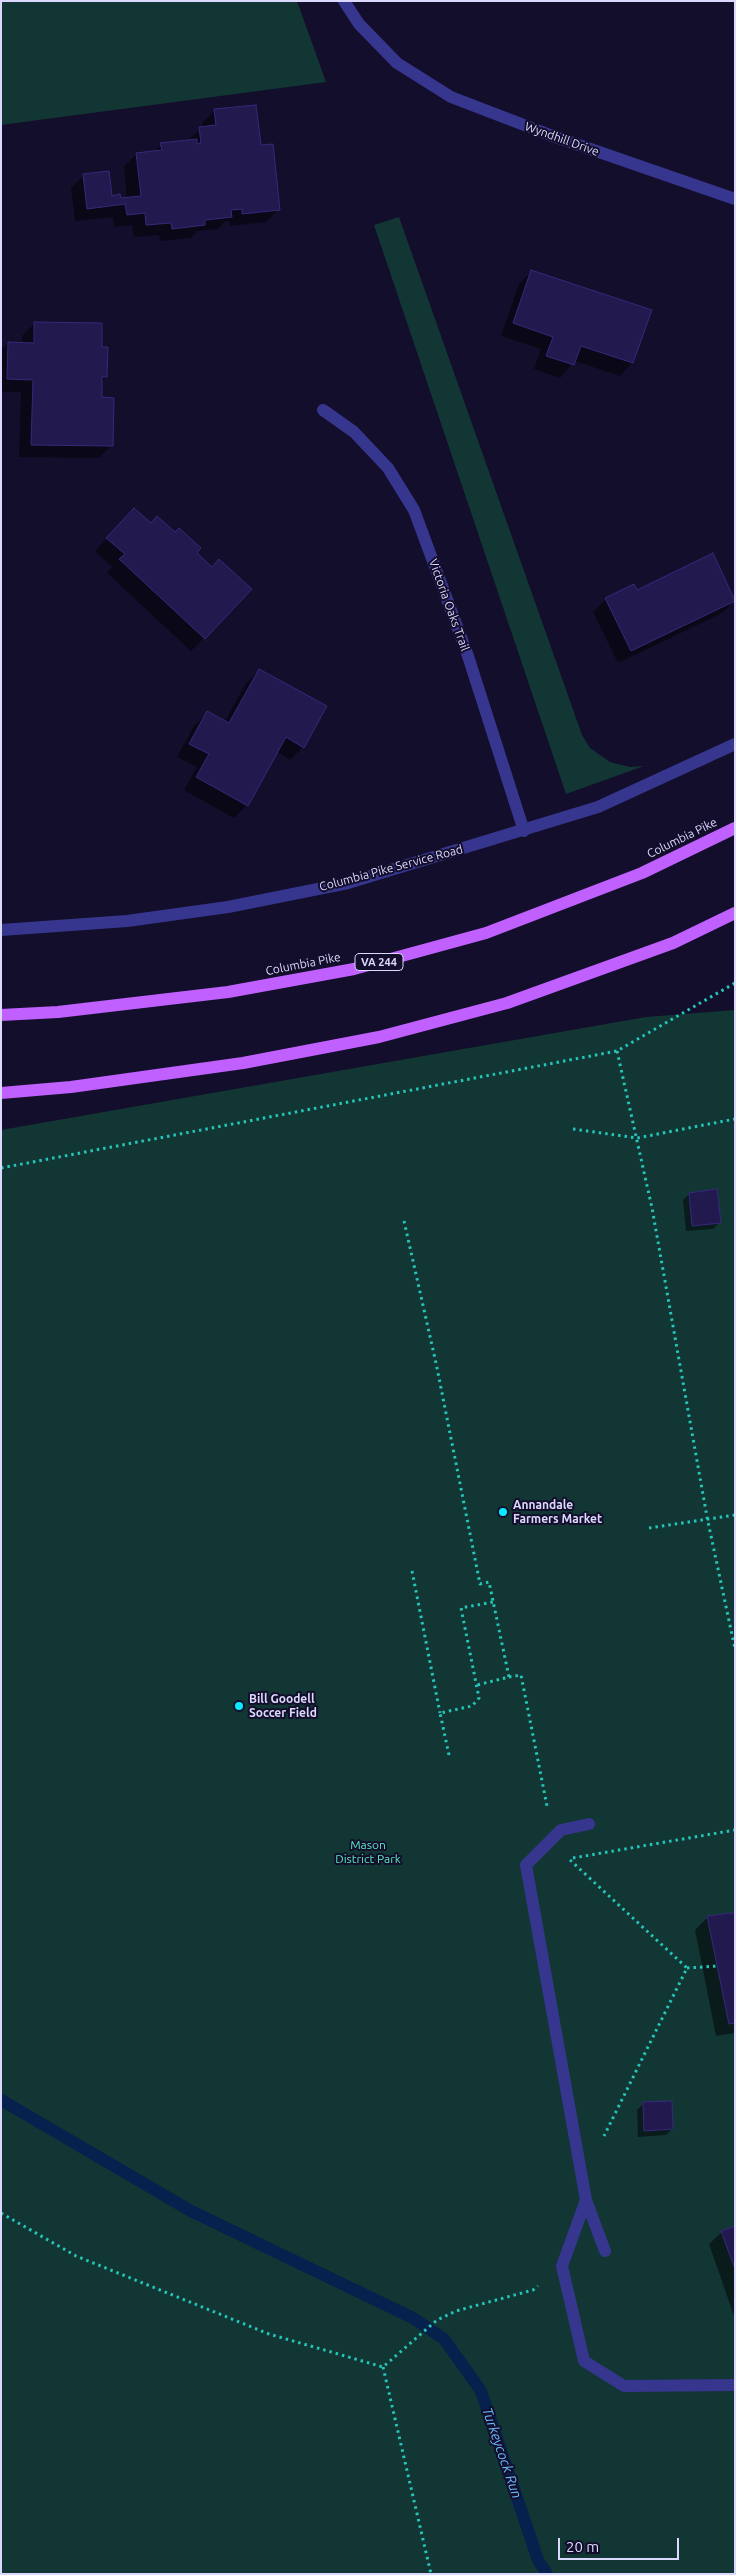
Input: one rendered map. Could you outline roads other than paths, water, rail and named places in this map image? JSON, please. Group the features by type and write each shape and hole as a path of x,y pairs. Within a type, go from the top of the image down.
{"main road":[{"name":"Columbia Pike","path":"1,1015 58,1012 228,992 354,969 486,933 642,873 735,828"},
{"path":"1,1093 71,1088 243,1063 379,1036 507,1003 673,943 735,913"}],"street":[{"name":"Wyndhill Drive","path":"344,1 359,24 397,63 451,96 550,135 735,199"},
{"name":"Victoria Oaks Trail","path":"322,410 354,432 388,468 414,510 468,656 524,831"},
{"name":"Columbia Pike Service Road","path":"1,930 128,920 228,907 348,883 598,807 735,744"},
{"path":"589,1824 561,1830 526,1865 581,2176 586,2200 605,2251"},
{"path":"586,2200 562,2266 584,2361 624,2386 735,2385"}],"waterway":[{"name":"Turkeycock Run","path":"1,2100 191,2211 413,2318 444,2339 481,2391 538,2560 547,2574"}],"place":[{"name":"Annandale Farmers Market","path":"503,1512"},
{"name":"Bill Goodell Soccer Field","path":"239,1706"}],"park label":[{"name":"Mason District Park","path":"368,1852"}]}
